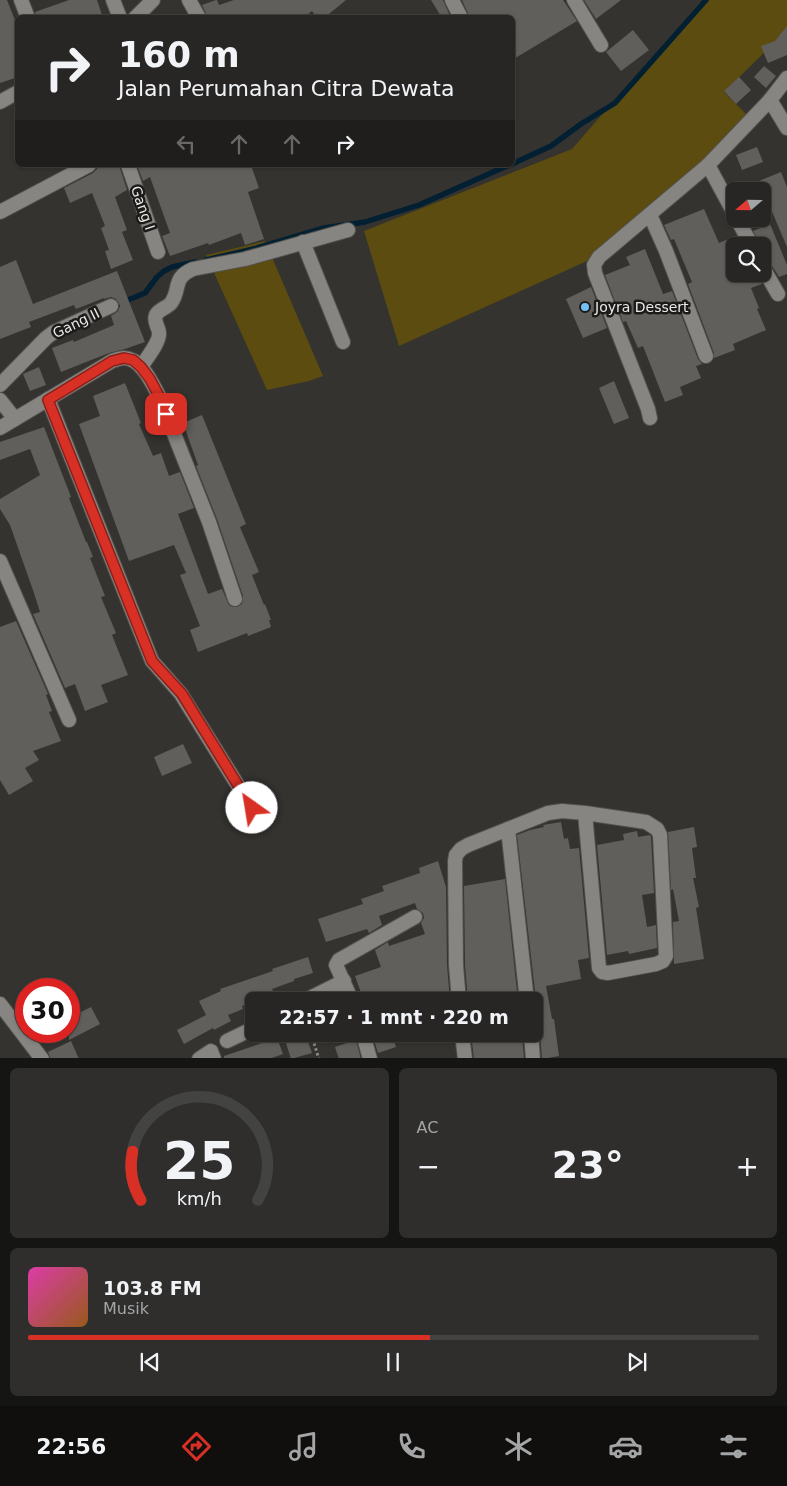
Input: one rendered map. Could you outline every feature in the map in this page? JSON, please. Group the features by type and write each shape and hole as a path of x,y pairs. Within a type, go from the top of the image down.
{"street":[{"path":"22,0 27,15"},
{"path":"113,0 119,15"},
{"path":"139,15 153,0"},
{"path":"190,0 198,15"},
{"path":"452,0 460,15"},
{"path":"574,0 601,45"},
{"path":"650,418 595,274 594,265 599,257 708,165 770,100 787,78"},
{"path":"0,102 15,94"},
{"path":"770,100 787,128"},
{"path":"708,165 726,198"},
{"path":"0,212 85,167"},
{"name":"Gang I","path":"129,167 158,252"},
{"path":"650,214 706,356"},
{"path":"141,367 158,340 159,333 155,320 156,315 170,305 181,277 186,272 193,268 246,259 348,230"},
{"path":"304,242 344,342"},
{"path":"771,282 778,294"},
{"name":"Gang II","path":"0,385 54,332 111,306"},
{"path":"0,428 112,361 124,358 133,360 150,379 159,396 209,522 235,599"},
{"path":"0,400 14,419"},
{"path":"48,400 152,661 182,694 252,808"},
{"path":"0,561 69,720"},
{"path":"458,992 454,877 456,854 468,845 548,813 562,811 585,813 646,822 657,829 660,835 666,947 666,956 663,961 608,974 598,968 585,813"},
{"path":"508,829 526,992"},
{"path":"348,992 336,965 339,960 415,917"},
{"path":"322,992 344,981"},
{"path":"0,1004 42,1058"},
{"path":"227,1041 245,1032"},
{"path":"365,1042 370,1058"},
{"path":"463,1042 465,1058"},
{"path":"532,1042 533,1058"},
{"path":"199,1058 211,1051 214,1058"}],"path":[{"path":"314,1042 319,1058"}],"shaded area":[{"path":"702,0 787,0 787,30 724,92 752,120 702,167 587,261 399,346 364,231 572,149"},
{"path":"265,241 323,376 267,390 206,255"}],"building":[{"path":"0,0 7,0 15,20 15,78 0,83"},
{"path":"69,0 97,0 102,15 36,15 35,12"},
{"path":"217,0 219,5 234,0 346,0 328,15 315,15 312,11 307,15 207,15 202,5"},
{"path":"431,0 443,0 450,15 440,15"},
{"path":"462,0 563,0 577,21 515,58 515,15 469,15"},
{"path":"584,0 621,0 596,19"},
{"path":"787,26 787,55 768,63 761,46 775,41"},
{"path":"633,30 649,50 621,71 606,52"},
{"path":"764,66 776,76 766,88 754,77"},
{"path":"739,77 751,90 736,104 724,91"},
{"path":"757,147 763,162 742,170 736,155"},
{"path":"98,167 120,167 127,190 115,197 127,230 122,232 133,260 111,269 105,251 109,250 101,228 105,226 92,193 70,203 64,188"},
{"path":"138,167 252,167 259,188 248,192 264,239 245,245 241,233 209,245 208,243 170,256 162,236 170,233 150,177 143,181"},
{"path":"781,172 787,187 787,247 771,209 771,182 759,181"},
{"path":"704,209 719,243 726,240 726,282 761,282 762,284 751,288 766,330 733,344 735,350 714,358 714,353 688,284 692,282 674,239 671,240 664,225"},
{"path":"771,226 787,265 787,274 779,277 771,264 771,237 756,237 753,231 760,228 771,228"},
{"path":"645,249 663,294 672,291 698,359 702,364 696,366 701,378 680,387 683,395 665,402 643,346 638,348 626,321 623,322 605,275 630,265 626,257"},
{"path":"16,260 33,304 117,271 145,342 109,353 61,372 52,348 73,340 74,342 114,325 111,316 118,311 120,306 116,299 111,297 76,309 74,305 29,322 31,327 0,339 0,267"},
{"name":"Joyra Dessert","path":"591,287 607,328 583,338 566,299"},
{"path":"39,367 46,385 30,391 23,374"},
{"path":"614,381 629,418 614,424 599,388"},
{"path":"125,383 141,423 139,424 153,456 161,453 169,476 180,472 194,508 178,514 208,594 222,589 229,605 237,607 242,604 243,596 217,519 196,466 198,465 183,423 202,415 246,524 240,527 259,572 252,575 271,620 269,620 271,627 248,636 247,633 198,652 190,630 200,626 180,575 186,573 174,545 129,561 79,424 100,416 93,396"},
{"path":"44,427 71,497 69,498 93,557 90,558 105,596 101,597 116,633 112,635 128,675 101,685 108,702 85,711 75,684 65,688 33,614 40,612 10,525 0,509 0,499 40,475 30,449 0,460 0,442"},
{"path":"16,621 48,694 46,695 52,711 49,712 61,741 33,751 39,760 25,768 33,781 9,795 0,780 0,627"},
{"path":"183,744 192,763 162,776 154,757"},
{"path":"561,822 564,839 568,838 570,849 579,848 589,958 578,960 581,979 546,986 552,1019 554,1019 559,1056 548,1058 542,1058 543,992 535,992 517,835 544,827 543,825"},
{"path":"694,827 697,847 692,848 696,878 693,878 699,907 696,908 704,959 674,964 673,922 679,921 673,889 671,890 668,832"},
{"path":"637,831 638,837 650,835 651,837 654,893 642,895 647,927 656,925 657,948 629,954 628,951 607,955 597,845 624,840 623,834"},
{"path":"438,861 446,887 449,992 361,992 355,976 381,967 375,950 388,942 389,946 425,934 421,923 424,918 423,913 417,909 415,903 379,916 382,925 369,933 367,929 326,942 318,919 363,904 361,899 384,891 382,886 420,873 419,868"},
{"path":"505,879 517,992 467,992 464,886"},
{"path":"308,957 313,973 294,979 294,981 272,989 273,991 270,992 245,992 245,1005 242,1006 243,1009 228,1015 231,1021 214,1030 213,1028 184,1044 177,1030 206,1015 199,1001 221,991 220,989 273,971 272,969"},
{"path":"91,1007 100,1024 80,1034 80,1012"},
{"path":"265,1042 278,1042 283,1054 272,1058 224,1058 224,1056"},
{"path":"308,1042 312,1053 291,1058 286,1043"},
{"path":"357,1042 361,1058 339,1058 335,1047"},
{"path":"375,1042 394,1042 396,1047 378,1053"},
{"path":"472,1042 523,1042 524,1058 474,1058"},
{"path":"67,1043 72,1043 79,1058 51,1058 48,1052"}],"waterway":[{"path":"515,163 551,146 581,124 615,103 706,0"},
{"path":"206,260 257,248 324,228 365,222 419,205 504,167"},
{"path":"111,307 145,293 164,271 172,267 195,262"}],"place":[{"name":"Joyra Dessert","path":"585,307"}],"route":[{"path":"166,414 150,379 141,367 133,360 124,358 112,361 48,400 152,661 182,694 252,808"}]}
